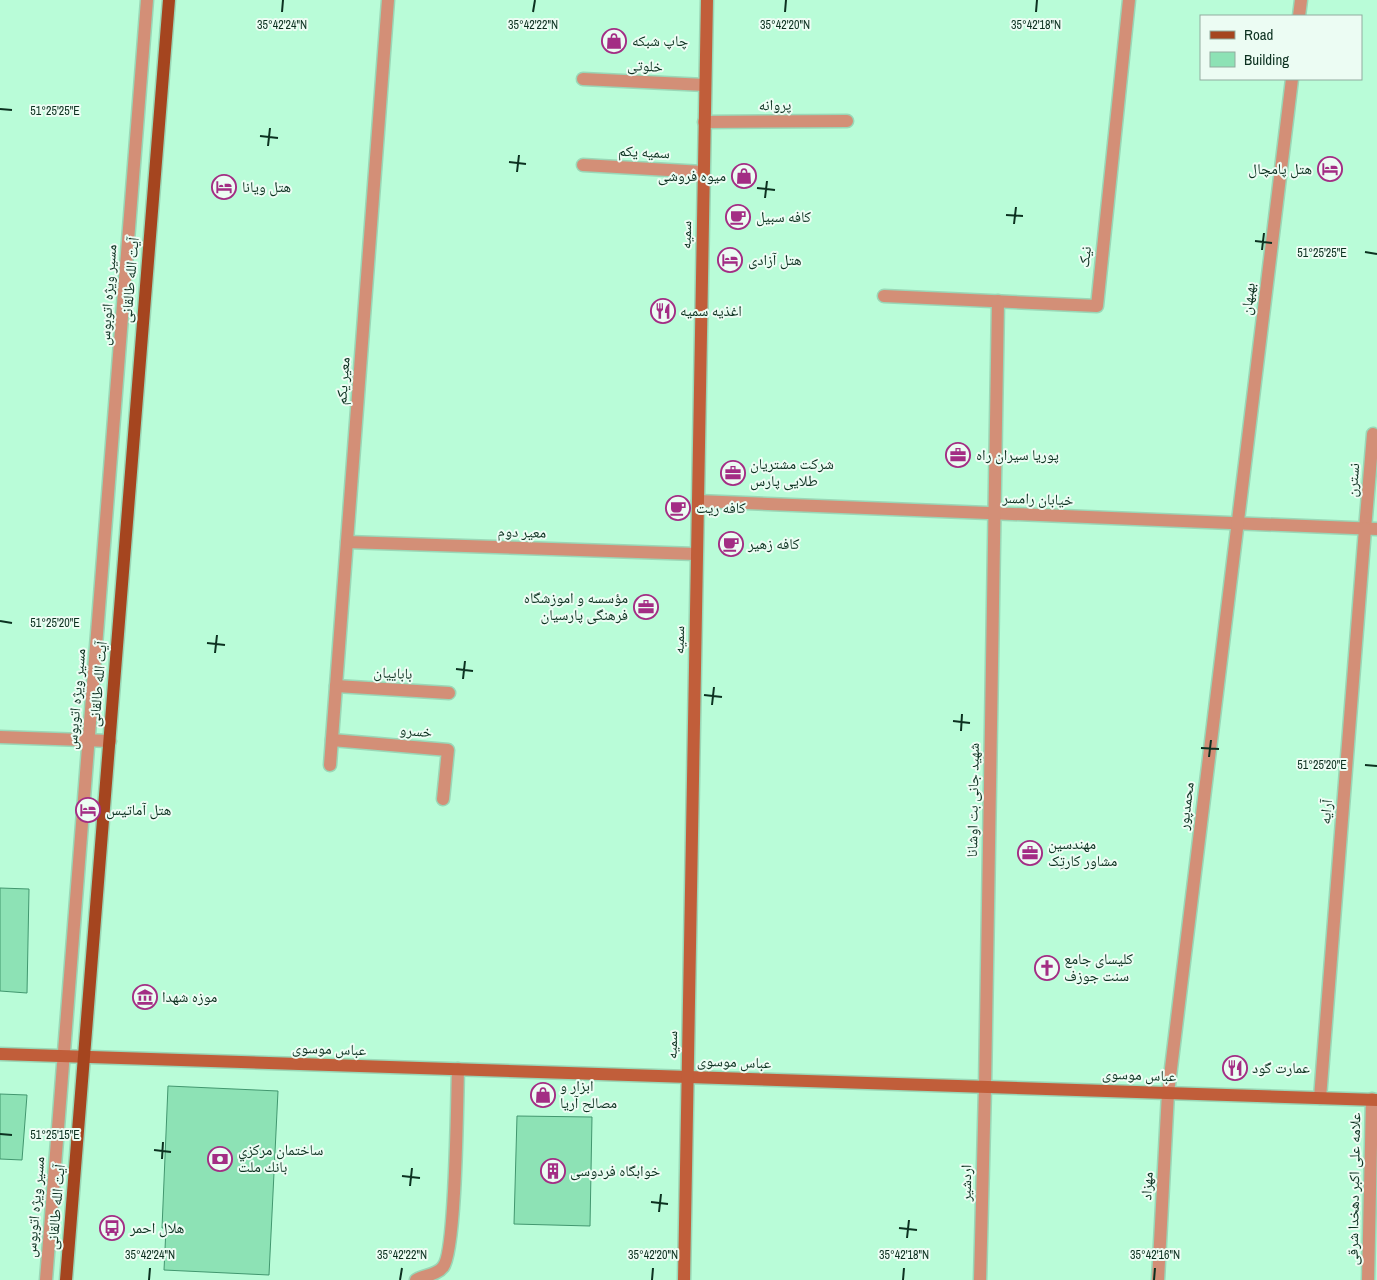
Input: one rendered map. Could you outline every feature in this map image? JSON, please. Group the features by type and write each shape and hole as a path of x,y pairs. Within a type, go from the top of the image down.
{"main road":[{"name":"آیت الله طالقانی","path":"66,1280 169,0"}],"street":[{"name":"مسیر ویژه اتوبوس","path":"46,1280 147,0"},
{"name":"معیر یکم","path":"330,765 388,0"},
{"name":"سمیه","path":"684,1280 706,0"},
{"name":"نیک","path":"884,296 1096,306 1129,0"},
{"path":"1299,15 1301,0"},
{"name":"خلوتی","path":"583,79 705,84"},
{"name":"بهبهان","path":"1238,523 1292,80"},
{"name":"پروانه","path":"704,122 847,121"},
{"name":"سمیه یکم","path":"583,165 703,172"},
{"path":"995,513 998,301"},
{"name":"نسترن","path":"1371,529 1373,434"},
{"name":"خیابان رامسر","path":"698,501 1371,529"},
{"name":"شهید جانی بت اوشانا","path":"985,1087 995,513"},
{"name":"محمدپور","path":"1168,1093 1238,523"},
{"name":"آرایه","path":"1320,1098 1371,529"},
{"name":"معیر دوم","path":"347,542 696,554"},
{"name":"باباییان","path":"336,686 449,692"},
{"path":"0,736 110,741"},
{"name":"خسرو","path":"332,740 448,750 443,799"},
{"name":"عباس موسوی","path":"0,1054 1375,1100"},
{"path":"416,1280 444,1267 451,1239 458,1069"},
{"name":"اردشیر","path":"980,1280 985,1087"},
{"name":"مهزاد","path":"1158,1280 1168,1093"},
{"name":"علامه علی اکبر دهخدا شرقی","path":"1368,1280 1375,1100"}],"building":[{"path":"0,888 29,889 27,993 0,991"},
{"name":"ساختمان مركزي بانك ملت","path":"168,1086 278,1091 269,1275 164,1270 166,1228 162,1228"},
{"path":"0,1094 27,1095 22,1160 0,1159"},
{"name":"خوابگاه فردوسی","path":"517,1116 592,1117 590,1226 514,1224"}],"place":[{"name":"چاپ شبکه","path":"614,41"},
{"name":"هتل پامچال","path":"1330,169"},
{"name":"میوه فروشی","path":"744,176"},
{"name":"هتل ویانا","path":"224,187"},
{"name":"کافه سبیل","path":"738,217"},
{"name":"هتل آزادی","path":"730,260"},
{"name":"اغذیه سمیه","path":"663,311"},
{"name":"پوریا سیران راه","path":"958,455"},
{"name":"شرکت مشتریان طلایی پارس","path":"733,473"},
{"name":"کافه ریت","path":"678,508"},
{"name":"کافه زهیر","path":"731,544"},
{"name":"مؤسسه و اموزشگاه فرهنگی پارسیان","path":"646,607"},
{"name":"هتل آماتیس","path":"88,810"},
{"name":"مهندسین مشاور کارتِک","path":"1030,853"},
{"name":"کلیسای جامع سنت جوزف","path":"1047,968"},
{"name":"موزه شهدا","path":"145,997"},
{"name":"عمارت گود","path":"1235,1068"},
{"name":"ابزار و مصالح آریا","path":"543,1095"},
{"name":"ساختمان مركزي بانك ملت","path":"220,1159"},
{"name":"خوابگاه فردوسی","path":"553,1171"},
{"name":"هلال احمر","path":"112,1228"}]}
